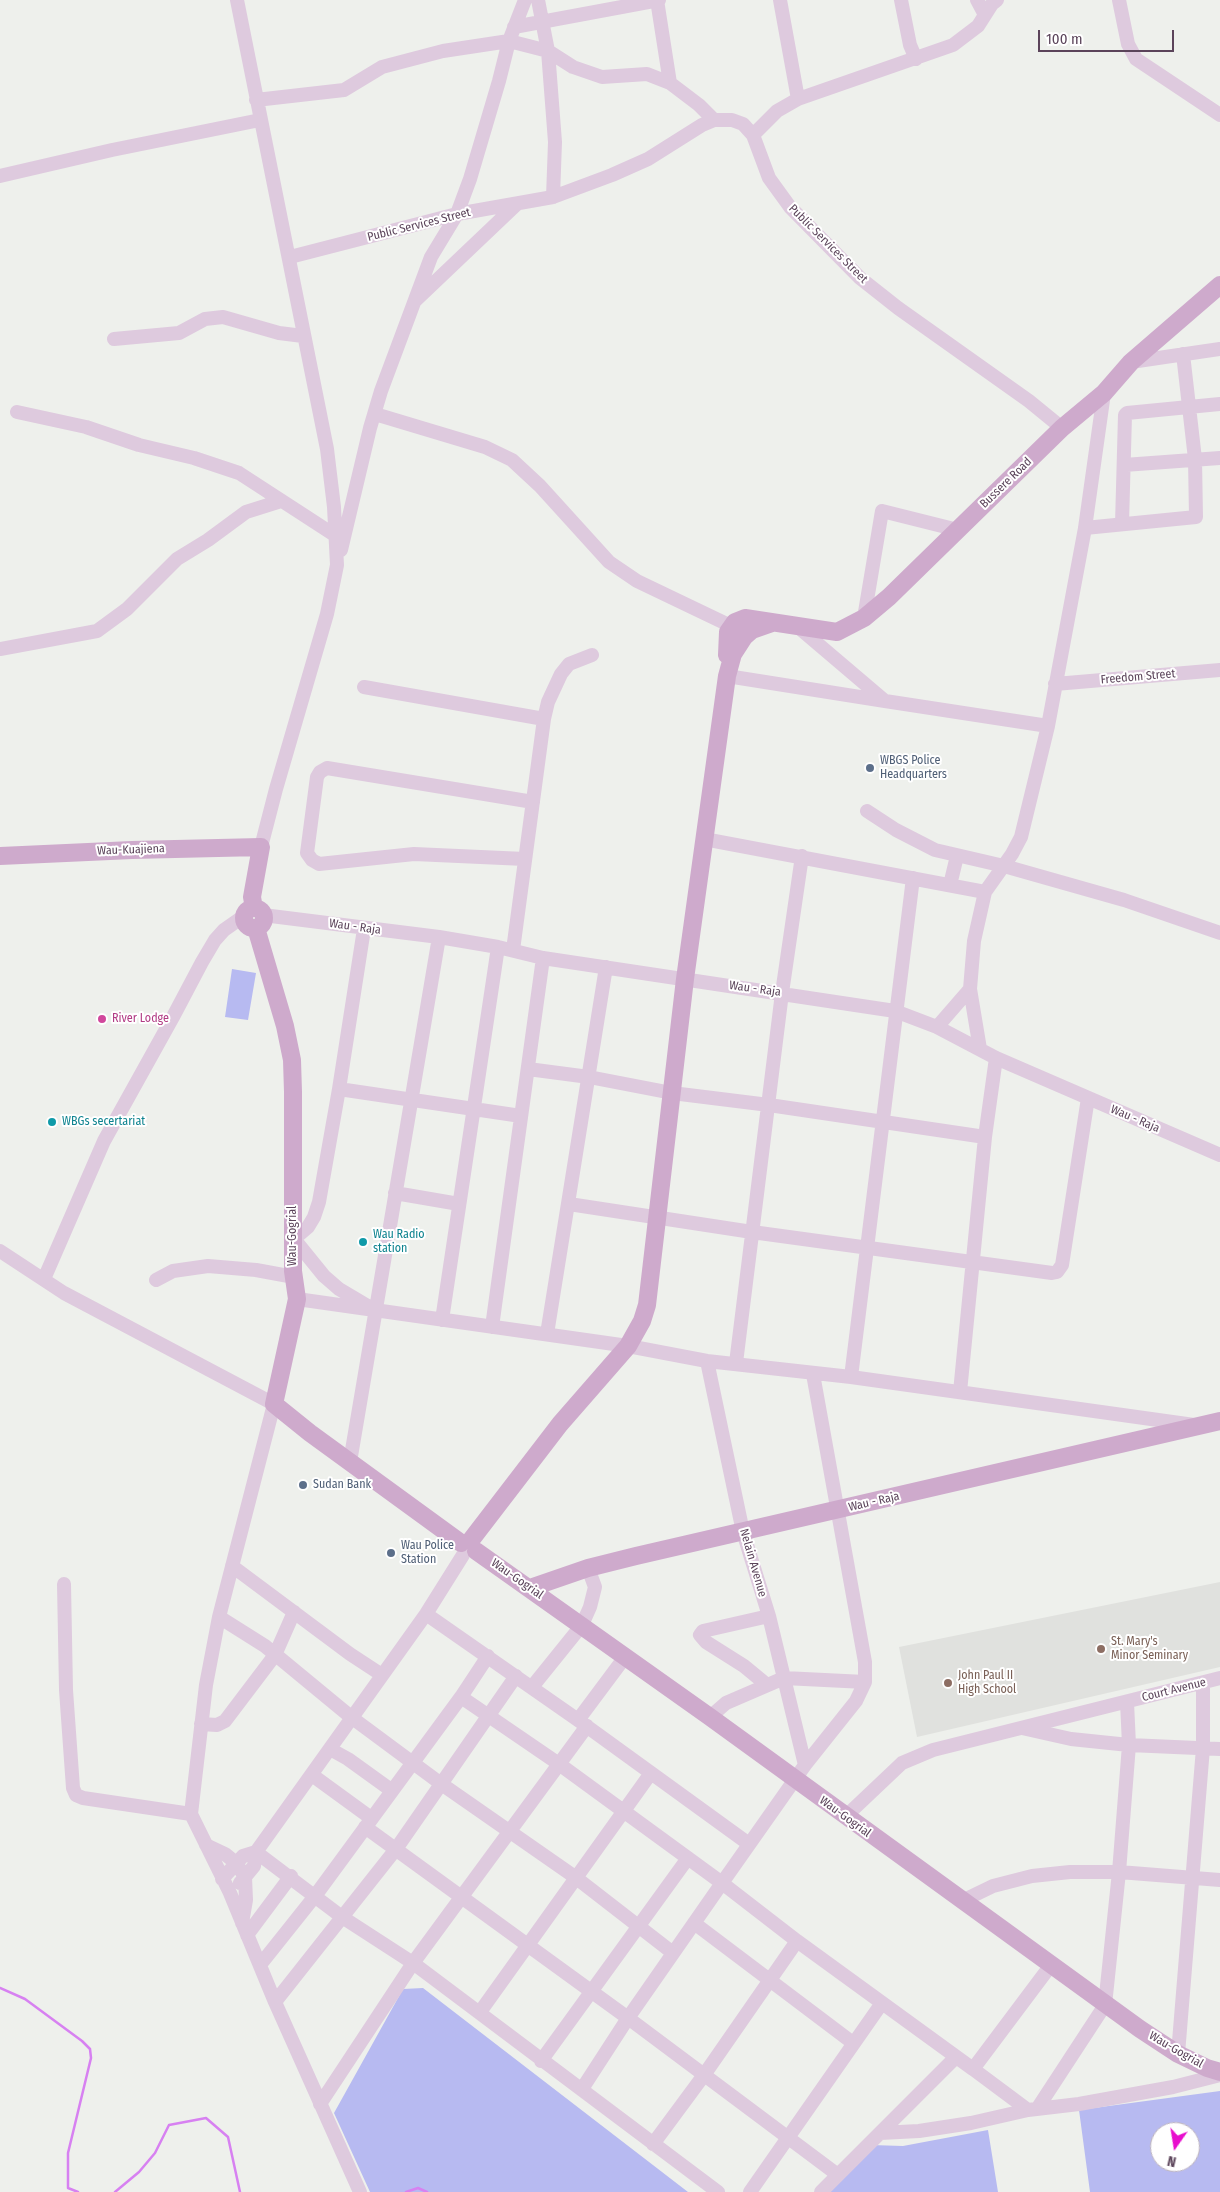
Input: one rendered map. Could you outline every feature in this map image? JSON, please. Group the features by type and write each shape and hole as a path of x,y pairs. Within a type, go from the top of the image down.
{"main road":[{"name":"Bussere Road","path":"731,626 745,618 837,632 864,618 889,597 1062,428 1104,393 1131,362 1220,285"},
{"path":"468,1547 560,1424 628,1346 642,1321 647,1305 685,980 728,676 733,654 744,637 752,630 772,623"},
{"path":"731,626 726,639 726,647 727,655 733,654"},
{"name":"Wau-Kuajiena","path":"0,856 261,847"},
{"name":"Wau-Gogrial","path":"261,847 252,897 254,917 285,1026 292,1060 294,1277 297,1299 274,1404 350,1462 710,1717 1105,2005 1178,2054 1220,2074"},
{"name":"Wau - Raja","path":"530,1588 588,1568 1220,1420"}],"street":[{"path":"237,0 327,449 337,565"},
{"path":"261,847 327,614 337,565 375,414 431,257 457,214 470,179 509,41 525,0"},
{"path":"538,0 548,51 555,142 553,197"},
{"path":"514,27 658,0 670,83"},
{"path":"794,0 780,1 798,98"},
{"path":"900,0 910,45 916,58"},
{"path":"977,0 985,15"},
{"path":"256,100 344,90 382,67 443,52 509,41 548,51 573,67 602,77 647,74 670,83 699,105 714,120 732,120 743,124 753,135 777,111 798,98 953,45 978,26 997,0"},
{"path":"1120,0 1128,44 1136,58 1220,115"},
{"path":"0,176 112,150 260,120"},
{"name":"Public Services Street","path":"290,257 457,214 553,197 612,176 648,159 694,130 714,120"},
{"name":"Public Services Street","path":"753,135 769,178 790,207 860,278 898,308 1029,401 1062,428"},
{"path":"414,302 518,203"},
{"path":"114,339 179,333 205,319 223,317 279,333 304,336"},
{"path":"1131,362 1220,349"},
{"path":"1085,528 1196,517 1195,459 1183,354"},
{"path":"980,1049 970,989 974,941 985,892 1004,866 1021,837 1048,726 1085,528 1104,393"},
{"path":"1122,524 1124,418 1127,413 1220,404"},
{"path":"17,412 86,427 139,446 194,458 239,474 336,536"},
{"path":"375,414 485,447 512,460 540,486 609,562 637,580 731,626"},
{"path":"1124,465 1220,458"},
{"path":"0,649 96,631 127,609 176,559 208,540 246,512 281,501"},
{"path":"864,618 882,511 958,530"},
{"path":"798,627 885,700"},
{"path":"513,950 544,719 548,702 561,674 570,664 592,654"},
{"name":"Freedom Street","path":"1055,684 1220,670"},
{"path":"728,676 1048,726"},
{"path":"364,687 544,719"},
{"path":"525,859 414,854 319,864 312,860 308,853 317,777 326,768 533,802"},
{"path":"867,811 934,850 1004,866 1124,900 1220,933"},
{"path":"704,839 985,892"},
{"path":"736,1363 782,993 802,856"},
{"path":"950,885 957,856"},
{"path":"851,1377 881,1122 913,878"},
{"path":"44,1280 104,1141 202,962 215,940 224,930 254,917"},
{"name":"Wau - Raja","path":"254,917 310,920 364,929 439,937 513,950 543,958 895,1011 937,1027 996,1058 1220,1155"},
{"path":"364,929 319,1202 308,1228 294,1239 309,1259 332,1282 377,1311"},
{"path":"350,1462 439,937"},
{"path":"442,1320 498,947"},
{"path":"492,1327 543,958"},
{"path":"547,1334 606,967"},
{"path":"937,1027 970,989"},
{"path":"960,1392 972,1261 996,1058"},
{"path":"528,1069 589,1077 672,1093 769,1105 986,1137"},
{"path":"339,1089 520,1116"},
{"path":"569,1204 752,1232 1052,1273 1060,1269 1088,1098"},
{"path":"395,1193 459,1204"},
{"path":"0,1251 64,1293 274,1404 219,1617 206,1685 191,1814 230,1893 275,2002 360,2192"},
{"path":"156,1280 173,1270 208,1266 256,1270 294,1277"},
{"path":"297,1299 628,1346 707,1361 851,1377 1198,1425"},
{"name":"Nelain Avenue","path":"707,1361 743,1532 769,1616 805,1764"},
{"path":"582,2089 628,2018 805,1764 856,1701 865,1682 865,1662 813,1374"},
{"path":"230,1893 254,1866 256,1852 426,1614 468,1547"},
{"path":"232,1566 382,1675"},
{"path":"532,1687 582,1625 590,1607 595,1587 588,1568"},
{"path":"64,1584 66,1690 73,1788 76,1796 191,1814"},
{"path":"201,1724 217,1725 225,1721 275,1655 294,1612"},
{"path":"426,1614 583,1723 749,1844"},
{"path":"767,1685 744,1666 706,1642 700,1635 703,1631 769,1616"},
{"path":"219,1617 265,1646 351,1717 440,1783 575,1878 673,1953"},
{"path":"260,1965 315,1896 461,1697 488,1656"},
{"path":"320,2104 413,1963 560,1764 583,1723 625,1657"},
{"path":"275,2002 396,1849 516,1676"},
{"path":"710,1717 726,1703 784,1678 865,1682"},
{"name":"Court Avenue","path":"845,1817 902,1763 933,1750 1220,1678"},
{"path":"1178,2054 1203,1748 1203,1683"},
{"path":"461,1697 560,1764 722,1883 797,1941 956,2057 1033,2110"},
{"path":"1033,2110 1105,2005 1119,1872 1129,1745 1127,1702"},
{"path":"1019,1727 1071,1740 1220,1749"},
{"path":"330,1748 391,1790"},
{"path":"480,2012 651,1772"},
{"path":"312,1775 396,1849 461,1898 592,1991 838,2174"},
{"path":"206,1845 225,1854 236,1863 245,1877 245,1929"},
{"path":"222,1879 243,1856 256,1852"},
{"path":"256,1852 291,1876 342,1917 413,1963 480,2012 541,2061 582,2089 718,2192"},
{"path":"541,2061 640,1927 688,1858"},
{"path":"962,1901 993,1886 1032,1876 1070,1872 1119,1872 1220,1880"},
{"path":"245,1929 291,1876"},
{"path":"694,1923 854,2043"},
{"path":"653,2144 704,2075 797,1941"},
{"path":"973,2069 1051,1965"},
{"path":"750,2192 882,2003"},
{"path":"821,2192 956,2057"},
{"path":"880,2133 919,2131 971,2123 1033,2110 1173,2087 1220,2074"}],"shaded area":[{"path":"232,969 256,973 248,1020 225,1017"},
{"name":"St. Mary's Minor Seminary","path":"1220,1582 1220,1667 917,1737 899,1647"},
{"path":"423,1988 688,2192 370,2192 334,2113 403,1989"},
{"path":"1220,2091 1220,2192 1090,2192 1079,2110"},
{"path":"988,2130 998,2192 829,2192 871,2145 903,2146"}],"waterway":[{"path":"0,1988 25,1999 90,2049 91,2058 68,2153 68,2188 78,2192"},
{"path":"115,2192 139,2172 155,2153 169,2125 206,2118 228,2137 240,2192"},
{"path":"406,2192 418,2188 427,2192"}],"place":[{"name":"WBGS Police Headquarters","path":"870,768"},
{"name":"River Lodge","path":"102,1019"},
{"name":"WBGs secertariat","path":"52,1122"},
{"name":"Wau Radio station","path":"363,1242"},
{"name":"Sudan Bank","path":"303,1485"},
{"name":"Wau Police Station","path":"391,1553"},
{"name":"St. Mary's Minor Seminary","path":"1101,1649"},
{"name":"John Paul II High School","path":"948,1683"}]}
